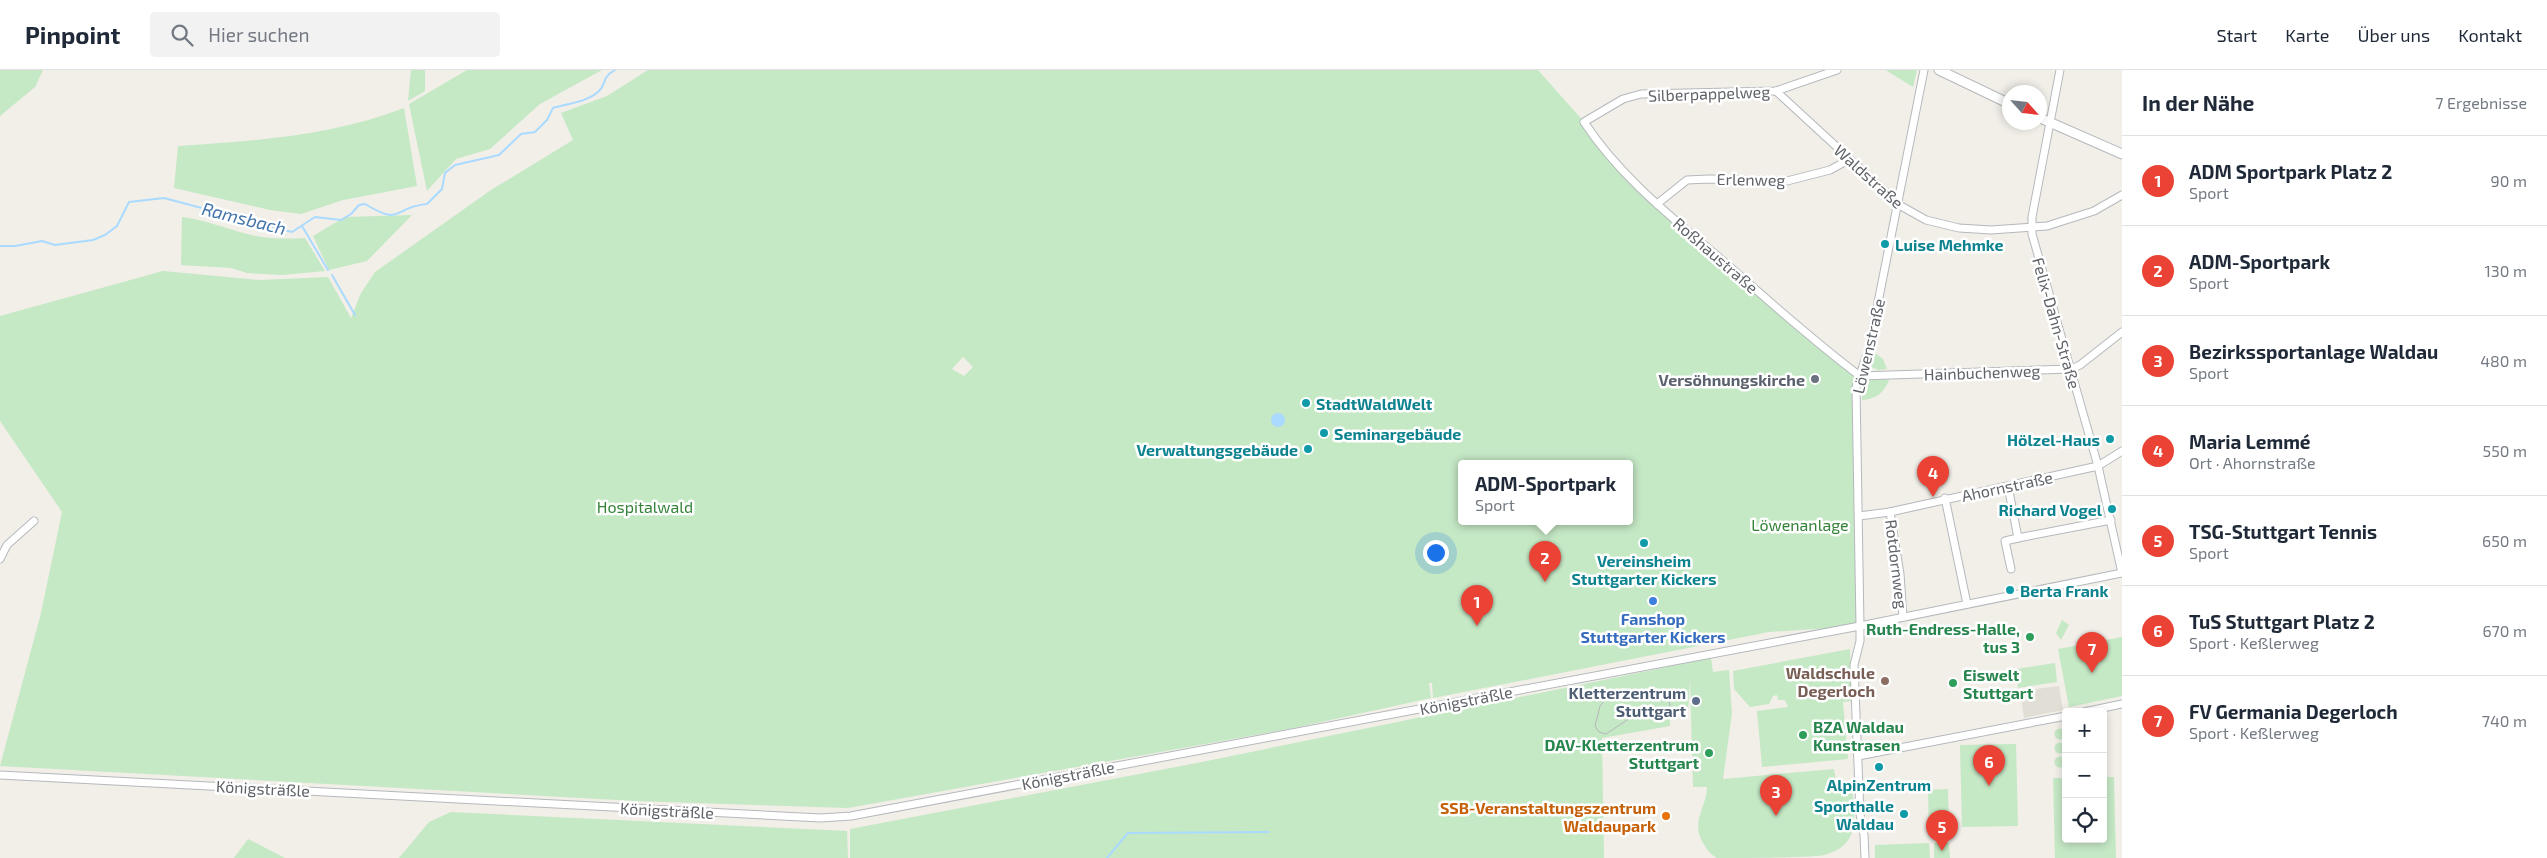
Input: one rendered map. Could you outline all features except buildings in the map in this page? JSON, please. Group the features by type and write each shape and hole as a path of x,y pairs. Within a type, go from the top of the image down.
{"street":[{"name":"Silberpappelweg","path":"1584,122 1623,99 1641,94 1776,91 1837,70"},
{"name":"Löwenstraße","path":"1865,858 1864,835 1860,814 1854,659 1860,641 1856,400 1860,376 1869,348 1924,70"},
{"path":"1939,70 2002,100"},
{"name":"Felix-Dahn-Straße","path":"2060,70 2049,123 2032,234 2098,466 2122,574"},
{"name":"Waldstraße","path":"1776,91 1898,203 1926,220 1959,228 1991,230 2047,226 2071,220 2108,204 2122,195"},
{"name":"Roßhaustraße","path":"1584,122 1607,153 1657,204 1826,351 1860,376"},
{"path":"2049,123 2122,154"},
{"name":"Erlenweg","path":"1657,204 1687,180 1787,181 1830,170 1850,159"},
{"name":"Hainbuchenweg","path":"1860,376 2070,369 2080,365 2122,332"},
{"name":"Ahornstraße","path":"1859,516 1890,512 1946,498 2098,466 2122,451"},
{"path":"2008,486 2018,538"},
{"path":"1946,498 1967,604"},
{"name":"Rotdornweg","path":"1890,512 1900,574 1903,617"},
{"path":"2011,569 2005,541 2110,520"},
{"path":"0,559 7,545 34,521"},
{"name":"Königsträßle","path":"0,775 821,818 851,816 1860,626 2122,574"},
{"path":"2101,708 2118,704"},
{"path":"1858,756 2062,717"}],"shaded area":[{"path":"2059,686 2062,710 2024,718 2020,691"}],"green space":[{"path":"0,70 43,70 35,87 0,116"},
{"path":"411,70 425,70 425,91 408,101"},
{"path":"467,70 602,70 540,104 490,149 456,159 427,191 409,104"},
{"name":"Hospitalwald","path":"648,70 1538,70 1657,204 1860,376 1856,387 1860,626 1769,632 1433,698 1432,683 1429,683 1431,698 1294,728 848,808 635,801 0,766 41,613 62,512 0,421 0,316 163,271 260,280 328,277 351,318 361,293 375,272 491,190 573,140 561,113 607,96","holes":["963,357 973,367 964,376 952,369"]},
{"path":"1917,70 1913,87 1887,71"},
{"path":"404,108 417,186 343,200 301,214 270,210 174,188 178,146 292,136 349,125"},
{"path":"412,215 367,261 329,270 313,236 345,217"},
{"path":"182,217 261,237 305,238 325,271 283,275 247,273 231,268 181,265"},
{"path":"1874,352 1883,359 1887,369 1878,370 1871,367 1870,357"},
{"path":"1866,380 1889,380 1879,394 1862,400 1863,383"},
{"path":"2062,620 2069,625 2061,640 2056,633"},
{"path":"2122,637 2122,696 2069,707 2058,649"},
{"path":"1850,649 1851,701 1843,702 1848,759 1762,767 1757,711 1788,707 1785,700 1778,700 1777,695 1773,696 1769,704 1750,707 1734,689 1733,671"},
{"path":"1711,658 1713,672 1729,670 1732,713 1723,779 1834,769 1837,788 1852,785 1854,824 1849,838 1840,848 1824,855 1788,857 1717,858 1708,851 1699,834 1698,827 1707,787 1693,787 1690,679 1688,711 1670,712 1670,726 1602,738 1604,858 850,858 850,829 1202,762"},
{"path":"2055,663 2057,682 2018,688 2016,669"},
{"path":"2060,728 2062,729 2062,739 2060,740 2054,734"},
{"path":"2060,742 2062,743 2062,753 2060,754 2054,748"},
{"path":"2016,744 2018,826 1962,827 1960,745"},
{"path":"2060,756 2062,757 2062,767 2060,768 2054,762"},
{"path":"2107,777 2114,777 2116,858 2055,858 2053,778 2062,778 2062,843 2107,843"},
{"path":"1948,789 1949,833 1929,833 1928,790"},
{"path":"451,812 847,831 848,858 399,858 429,822"},
{"path":"248,839 285,858 234,858"},
{"path":"1929,843 1930,858 1875,858 1875,845"},
{"path":"1934,843 1949,843 1950,858 1934,858"}],"water":[{"path":"1278,413 1283,415 1285,420 1283,425 1278,427 1273,425 1271,420 1273,415"}],"waterway":[{"name":"Ramsbach","path":"0,246 15,246 42,241 55,245 93,240 105,235 117,226 129,202 164,198 292,232 315,217 341,220 351,214 359,205 365,204 386,214 397,214 408,208 427,204 442,189 445,173 455,165 499,155 521,134 535,132 547,120 553,108 594,95 599,91 606,78 615,70"},
{"path":"302,226 328,270"},
{"path":"332,275 355,315"},
{"path":"1107,858 1128,833 1269,832"}],"tram line":[{"path":"1662,691 1667,692 1670,705 1661,713 1630,718 1606,734 1599,732 1595,726 1600,706 1606,699 1612,696 1662,691"}],"place":[{"name":"Luise Mehmke","path":"1885,244"},
{"name":"Versöhnungskirche","path":"1815,379"},
{"name":"StadtWaldWelt","path":"1306,403"},
{"name":"Seminargebäude","path":"1324,433"},
{"name":"Hölzel-Haus","path":"2110,439"},
{"name":"Verwaltungsgebäude","path":"1308,449"},
{"name":"Maria Lemmé","path":"1933,497"},
{"name":"Richard Vogel","path":"2112,509"},
{"name":"Vereinsheim Stuttgarter Kickers","path":"1644,543"},
{"name":"ADM-Sportpark","path":"1545,582"},
{"name":"Berta Frank","path":"2010,590"},
{"name":"Fanshop Stuttgarter Kickers","path":"1653,601"},
{"name":"ADM Sportpark Platz 2","path":"1477,626"},
{"name":"Ruth-Endress-Halle, tus 3","path":"2030,637"},
{"name":"FV Germania Degerloch","path":"2092,673"},
{"name":"Waldschule Degerloch","path":"1885,681"},
{"name":"Eiswelt Stuttgart","path":"1953,683"},
{"name":"Kletterzentrum Stuttgart","path":"1696,701"},
{"name":"BZA Waldau Kunstrasen","path":"1803,735"},
{"name":"DAV-Kletterzentrum Stuttgart","path":"1709,753"},
{"name":"AlpinZentrum","path":"1879,767"},
{"name":"TuS Stuttgart Platz 2","path":"1989,786"},
{"name":"Sporthalle Waldau","path":"1904,814"},
{"name":"SSB-Veranstaltungszentrum Waldaupark","path":"1666,816"},
{"name":"Bezirkssportanlage Waldau","path":"1776,816"},
{"name":"TSG-Stuttgart Tennis","path":"1942,851"}],"park label":[{"name":"Löwenanlage","path":"1800,524"}]}
